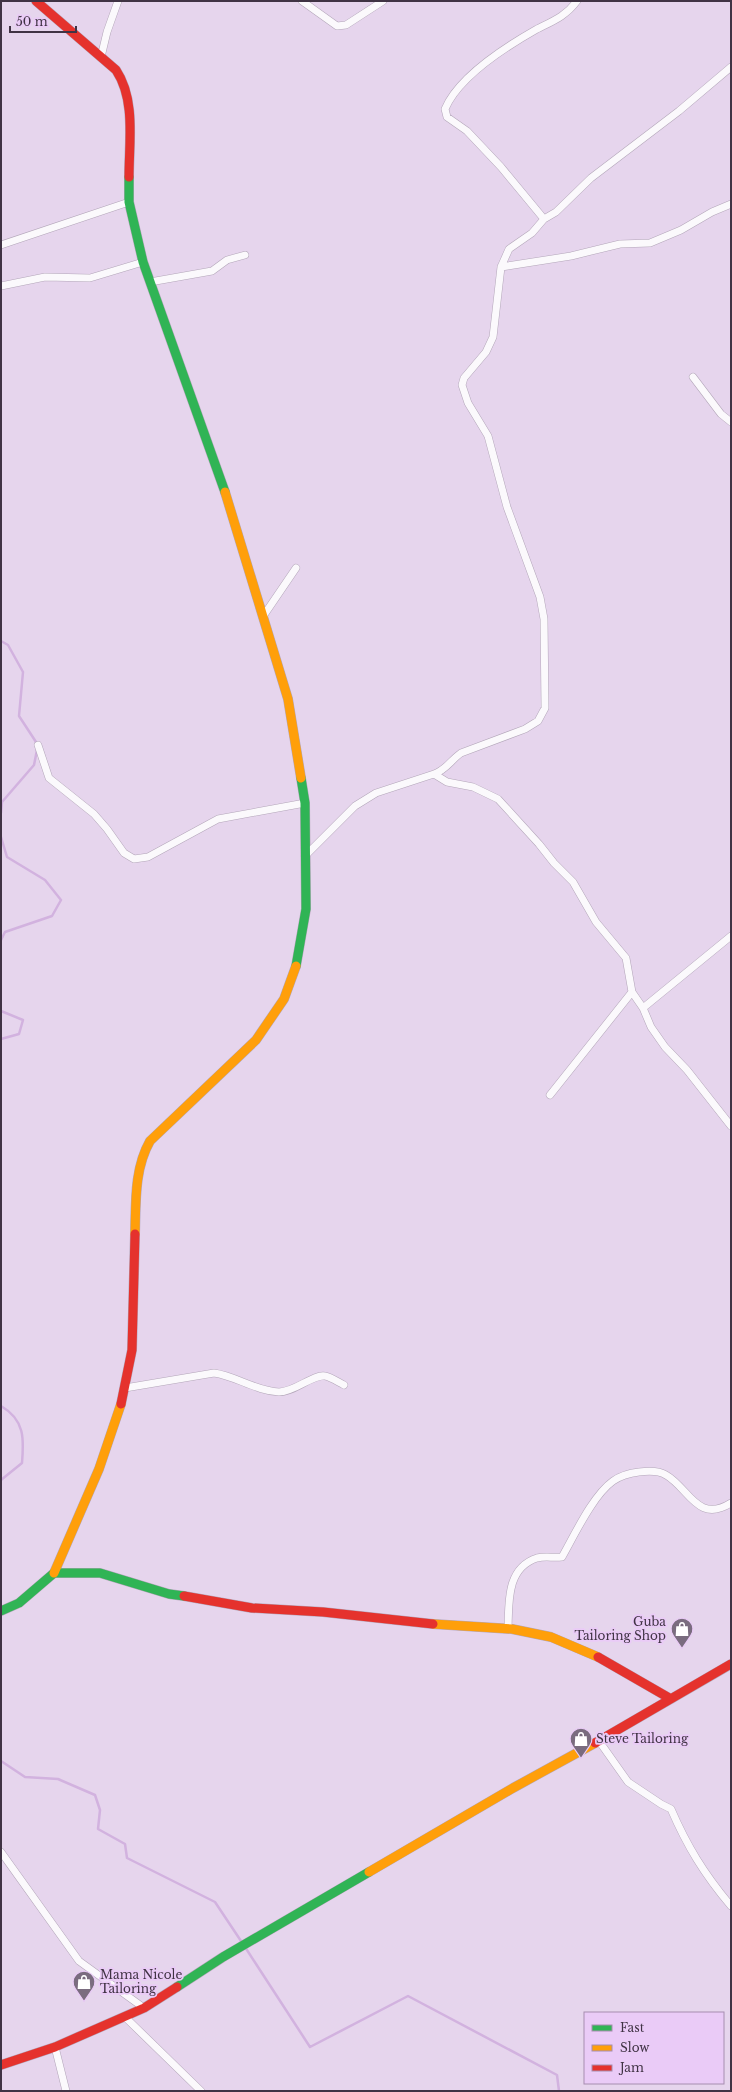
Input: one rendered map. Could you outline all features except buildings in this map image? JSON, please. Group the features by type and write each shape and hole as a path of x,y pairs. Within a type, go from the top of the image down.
{"street":[{"path":"1,1611 19,1603 54,1573 113,1436 126,1388 131,1359 134,1328 135,1242 138,1173 142,1155 156,1134 256,1040 284,999 292,981 300,952 306,909 304,856 305,803 288,698 233,514 169,340 143,262 129,202 129,100 124,82 116,70 36,1"},
{"path":"101,57 107,32 118,1"},
{"path":"303,2 337,26 346,25 383,1"},
{"path":"544,219 501,167 468,131 447,117 445,109 459,88 477,71 515,42 539,28 556,21 577,1"},
{"path":"304,856 355,806 376,792 443,771 453,758 473,747 525,729 538,721 545,708 544,619 540,598 507,507 488,436 468,403 462,386 464,378 486,352 493,337 501,267 509,249 534,230 544,219 556,212 591,178 619,155 668,119 731,67"},
{"path":"1,244 129,202"},
{"path":"501,267 571,256 620,244 650,243 681,230 712,212 731,204"},
{"path":"150,282 212,271 227,260 245,255"},
{"path":"1,286 45,277 90,278 143,262"},
{"path":"693,377 721,414 731,422"},
{"path":"264,615 296,568"},
{"path":"38,745 49,778 94,814 124,853 134,859 148,857 218,819 305,803"},
{"path":"434,774 447,782 473,787 498,799 539,844 554,864 573,882 596,922 626,958 632,992 643,1008 650,1027 731,1126"},
{"path":"643,1008 731,936"},
{"path":"550,1094 632,992"},
{"path":"126,1388 214,1373 224,1375 266,1390 279,1392 292,1390 321,1376 326,1376 344,1385"},
{"path":"508,1629 510,1587 521,1568 528,1562 538,1558 562,1557 589,1510 612,1482 631,1473 654,1471 665,1474 689,1498 707,1509 718,1509 731,1503"},
{"path":"54,1573 100,1573 169,1594 252,1608 323,1612 461,1626 508,1629 565,1642 601,1658 671,1699"},
{"path":"1,2065 55,2047 135,2013 223,1957 513,1788 599,1741 731,1664"},
{"path":"599,1741 628,1782 671,1809 686,1844 708,1878 731,1906"},
{"path":"1,1852 79,1961 144,2008"},
{"path":"133,2000 135,2013"},
{"path":"125,2017 201,2091"},
{"path":"55,2047 66,2091"}],"waterway":[{"path":"1,641 8,645 23,672 19,716 38,745"},
{"path":"1,813 2,802 34,765 37,750"},
{"path":"1,837 7,857 45,880 61,900 52,916 5,932 1,940"},
{"path":"1,1011 23,1020 19,1034 1,1039"},
{"path":"1,1406 15,1417 19,1424 23,1438 22,1463 1,1480"},
{"path":"1,1761 25,1777 58,1779 95,1795 100,1810 98,1829 125,1844 127,1858 215,1902 241,1941"},
{"path":"245,1947 310,2047 408,1996 557,2075 559,2091"}],"traffic: fast":[{"path":"129,177 129,202 143,262 225,492"},
{"path":"296,966 306,909 305,803 301,778"},
{"path":"1,1611 19,1603 54,1573 100,1573 169,1594 184,1596"},
{"path":"177,1987 223,1957 369,1872"}],"traffic: slow":[{"path":"225,492 288,699 301,778"},
{"path":"135,1234 138,1175 150,1141 256,1040 284,999 296,966"},
{"path":"54,1573 99,1469 121,1404"},
{"path":"433,1624 512,1629 551,1637 598,1657"},
{"path":"369,1872 513,1788 595,1743"}],"traffic: jam":[{"path":"36,1 116,70 122,82 129,108 129,177"},
{"path":"121,1404 132,1350 135,1234"},
{"path":"184,1596 252,1608 323,1612 433,1624"},
{"path":"598,1657 671,1699"},
{"path":"595,1743 731,1664"},
{"path":"1,2065 55,2047 144,2008 177,1987"}],"place":[{"name":"Guba Tailoring Shop","path":"682,1648"},
{"name":"Steve Tailoring","path":"581,1758"},
{"name":"Mama Nicole Tailoring","path":"84,2002"}]}
